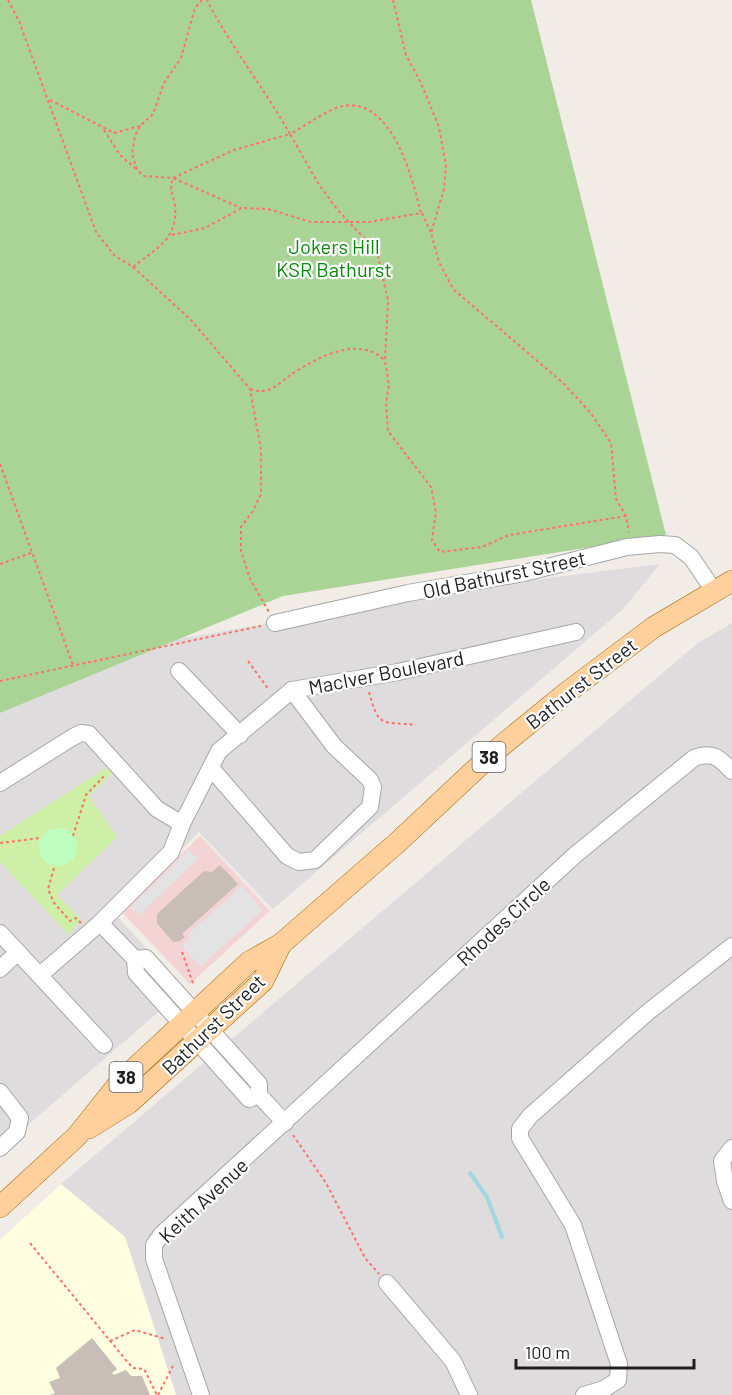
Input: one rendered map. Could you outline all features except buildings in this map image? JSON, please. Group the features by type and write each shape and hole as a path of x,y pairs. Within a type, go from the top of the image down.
{"main road":[{"name":"Bathurst Street","path":"0,1207 77,1136 120,1082 249,962 280,944 398,842 494,752 565,694 654,627 732,581"},
{"name":"Bathurst Street","path":"77,1136 129,1103 263,981 280,944"}],"street":[{"name":"Old Bathurst Street","path":"275,623 408,593 524,573 632,546 675,545 691,557 714,591"},
{"name":"MacIver Boulevard","path":"40,975 95,927 171,852 182,824 219,751 292,690 365,678 576,632"},
{"path":"179,671 240,735"},
{"path":"211,768 287,856 299,862 315,860 370,807 373,787 334,746 292,690"},
{"path":"0,783 81,733 98,741 157,808 182,824"},
{"name":"Rhodes Circle","path":"289,1129 575,855 694,758 705,754 717,756 732,771"},
{"path":"95,927 135,959 146,958 189,1019 204,1036 259,1084 259,1095 289,1129"},
{"path":"0,933 104,1045"},
{"path":"584,1395 604,1389 618,1380 619,1364 573,1225 520,1138 520,1129 530,1116 639,1020 732,946"},
{"path":"0,969 18,952"},
{"path":"0,1092 20,1118 17,1132 0,1148"},
{"name":"Keith Avenue","path":"201,1395 160,1282 154,1259 154,1245 289,1129"},
{"path":"732,1148 722,1161 725,1181 732,1200"},
{"path":"387,1283 453,1361 469,1395"}],"path":[{"path":"0,681 275,623 250,579 241,551 241,527 253,511 261,494 261,450 250,389 190,320 133,267 115,256 96,232 49,100 19,21 8,0"},
{"path":"49,100 114,134 140,126 153,114 164,83 181,58 195,8 202,0"},
{"path":"207,0 224,34 266,90 309,171 349,222 377,252 388,300 385,361 389,385 386,403 388,431 431,487 436,512 432,540 441,552 482,547 509,536 626,516"},
{"path":"393,0 405,55 421,82 439,127 446,166 444,189 431,233"},
{"path":"172,236 175,222 170,188 173,178 234,150 290,134 330,110 342,106 362,107 390,131 404,152 439,262 453,289 562,382 590,412 611,443 616,499 626,516 632,546"},
{"path":"137,171 132,154 140,126"},
{"path":"104,130 120,154 144,176 173,178 242,208 268,209 311,222 369,222 422,213"},
{"path":"133,267 172,236 205,228 242,208"},
{"path":"250,389 261,392 270,390 309,364 342,350 369,349 385,361"},
{"path":"0,464 73,666"},
{"path":"0,564 32,553"},
{"path":"248,661 278,702"},
{"path":"365,678 376,718 381,722 416,725"},
{"path":"73,836 86,795 117,763"},
{"path":"0,843 40,838"},
{"path":"54,868 48,889 54,903 70,921 76,918 95,927"},
{"path":"182,951 194,986"},
{"path":"289,1129 326,1184 366,1258 387,1283"},
{"path":"30,1243 133,1368 144,1369 157,1395"},
{"path":"110,1341 135,1330 166,1339"},
{"path":"157,1395 174,1364"}],"shaded area":[{"path":"660,564 623,609 273,909 199,832 116,915 184,990 0,1149 0,713 178,639 484,586"},
{"path":"732,623 732,1395 176,1395 125,1237 61,1184 698,643"},
{"path":"200,836 270,911 190,984 122,912"},
{"path":"189,850 198,859 139,915 131,907"},
{"path":"242,886 263,910 200,967 182,946 190,938 188,934"},
{"path":"61,1184 125,1237 176,1395 0,1395 0,1240"}],"green space":[{"name":"Jokers Hill KSR Bathurst","path":"0,0 531,0 666,535 283,596 0,713"},
{"path":"106,768 112,773 89,796 117,837 57,895 81,919 69,935 0,862 0,836"},
{"path":"58,828 72,833 77,847 72,861 58,866 44,861 39,847 44,833"}],"waterway":[{"path":"470,1173 487,1197 502,1237"}]}
